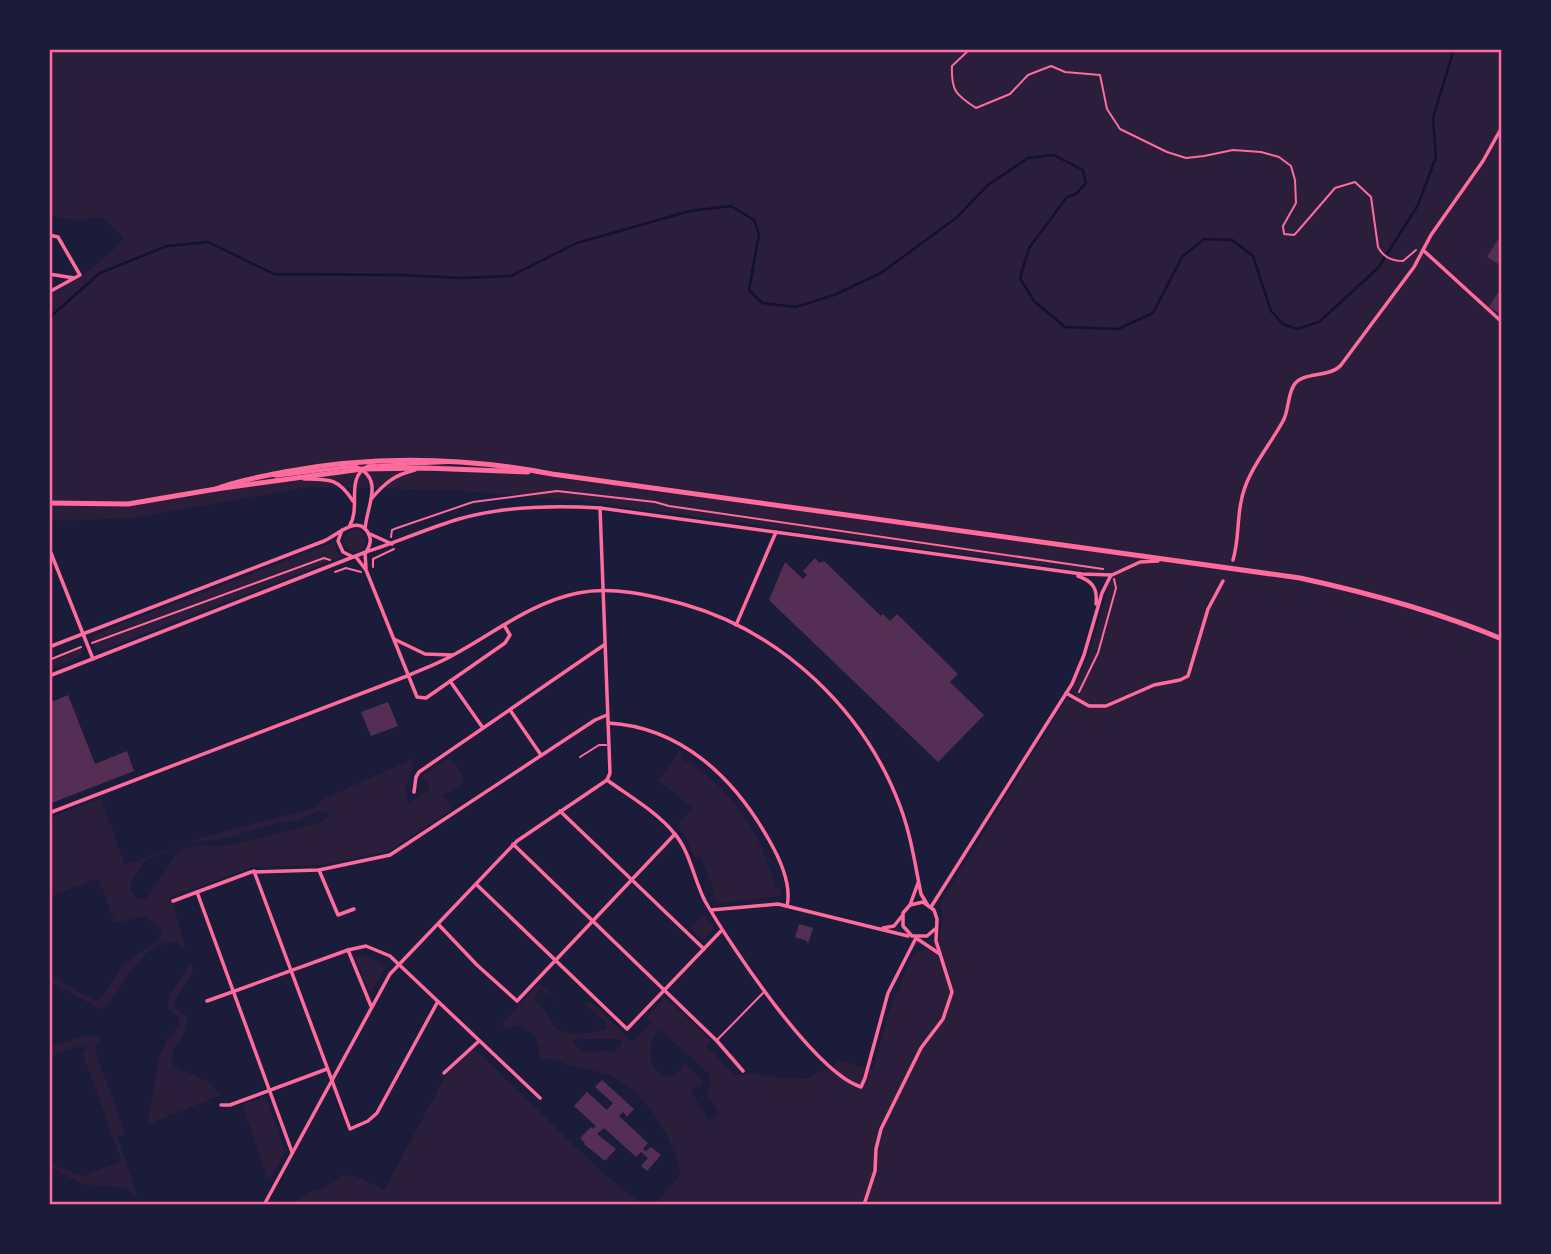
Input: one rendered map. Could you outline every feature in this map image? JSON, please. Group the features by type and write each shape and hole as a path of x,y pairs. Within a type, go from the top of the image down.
{"main road":[{"path":"216,489 270,475 356,462 456,461 511,466 552,474 1281,576 1349,589 1422,609 1502,639"},
{"path":"49,503 99,506 128,504 362,469 425,468 552,474"}],"street":[{"path":"1233,560 1239,532 1241,502 1247,481 1285,419 1294,384 1301,379 1337,369 1399,288 1483,161 1502,127"},
{"path":"49,236 58,237 80,275 49,292"},
{"path":"1423,250 1502,322"},
{"path":"49,274 74,278"},
{"path":"49,647 324,541 350,525 353,520 355,479 362,469 368,466 450,464 456,461"},
{"path":"270,475 281,476 355,466 362,469 372,479 374,487 369,501 367,531 371,542 366,552 366,570"},
{"path":"369,501 396,475 425,468"},
{"path":"291,479 326,478 340,485 354,503"},
{"path":"49,676 366,552 456,520 500,510 570,506 600,508 1062,572 1112,575 1140,562 1167,560"},
{"path":"264,1205 386,980 513,844 607,780 610,773 600,508"},
{"path":"350,525 360,526 377,539 392,544"},
{"path":"342,530 338,541 340,547 348,555 355,557 366,570 415,695 421,698 505,643 510,635 504,625"},
{"path":"736,625 776,532"},
{"path":"49,548 93,659"},
{"path":"1062,572 1091,582 1097,592 1096,613"},
{"path":"929,905 1066,693 1084,655 1096,613 1112,575"},
{"path":"1066,693 1095,707 1106,706 1154,685 1188,676 1208,609 1223,581"},
{"path":"49,813 407,676 456,654 504,625 566,596 603,591 661,599 700,610 736,625 799,665 836,702 861,733 882,768 899,805 909,835 921,894 937,919 935,929 940,954 951,984 951,1000 943,1019 921,1048 881,1129 876,1149 875,1171 864,1205"},
{"path":"392,638 425,654 456,654"},
{"path":"414,792 419,772 604,645"},
{"path":"450,681 483,728"},
{"path":"510,710 541,755"},
{"path":"173,901 254,871 319,870 394,853 594,720 607,715"},
{"path":"608,723 635,726 678,743 710,765 736,789 755,814 778,855 787,883 788,906"},
{"path":"607,780 676,834 711,910 765,991 827,1064 849,1083 861,1087 888,993 914,937"},
{"path":"559,811 704,949"},
{"path":"439,925 477,965 517,1001 676,834"},
{"path":"513,844 717,1041 743,1071"},
{"path":"319,870 338,915 354,909"},
{"path":"254,871 350,1129 362,1125 377,1113 438,1003"},
{"path":"877,928 894,926 910,905 918,877"},
{"path":"477,885 627,1028 722,929"},
{"path":"197,891 292,1152"},
{"path":"910,905 919,902 929,905"},
{"path":"711,910 767,904 788,906 914,937 927,936 935,929"},
{"path":"902,916 905,930 940,954"},
{"path":"207,1001 348,950 366,946 374,948 400,964 540,1098"},
{"path":"348,950 370,1006"},
{"path":"444,1073 479,1041"},
{"path":"221,1105 230,1105 327,1069"}],"lane":[{"path":"580,757 599,745 609,745"},
{"path":"717,1041 765,991"}],"path":[{"path":"970,49 952,66 952,83 958,97 976,108 1010,94 1028,75 1051,66 1065,72 1100,75 1107,109 1120,129 1167,152 1186,158 1233,150 1261,152 1279,157 1291,166 1296,202 1283,226 1284,234 1294,235 1335,188 1355,181 1371,197 1381,253 1393,261 1403,261 1429,239"},
{"path":"49,660 324,558 330,560 335,572 346,568 359,573 373,567 373,559 376,556 394,550 392,530 473,502 557,491 655,502 1108,569 1116,588 1098,653 1076,699"}],"shaded area":[{"path":"49,49 1502,49 1502,1205 655,1205 680,1174 672,1147 651,1109 614,1077 554,1060 541,1060 537,1057 540,1048 534,1035 517,1025 507,1029 502,1024 539,983 560,1004 542,990 538,990 534,997 557,1029 577,1034 606,1029 606,1023 586,1005 590,1001 633,1042 652,1023 647,1017 665,997 711,1041 706,1046 735,1075 760,1074 807,1079 824,1070 834,1070 836,1060 873,1070 888,1015 911,959 916,953 939,942 943,918 941,902 1066,700 1075,700 1076,696 1071,692 1089,655 1112,575 591,502 452,490 309,487 132,518 62,521 49,519 49,295 82,276 123,239 110,223 101,218 91,217 79,221 49,216","holes":["659,1029 710,1075 707,1096 719,1114 709,1120 691,1088 703,1082 685,1063 676,1074 668,1077 654,1069 650,1048","572,1039 620,1039 622,1041 613,1052 586,1051"]},
{"path":"355,530 363,533 366,541 363,549 355,552 347,549 344,541 347,533"},
{"path":"334,542 337,552 343,557 332,561 328,557 322,557 90,642 96,634"},
{"path":"325,559 329,562 105,649 98,650 92,645"},
{"path":"83,648 80,657 49,670 49,661"},
{"path":"680,751 682,759 716,783 742,813 762,848 775,887 781,888 781,896 719,903 710,898 715,893 701,857 694,857 686,837 677,825 692,808 658,780"},
{"path":"450,758 464,778 463,783 443,796 452,809 389,851 321,865 253,867 171,897 186,949 173,941 148,952 101,1010 49,981 49,975 96,1001 100,1000 125,963 159,939 162,931 147,916 115,923 98,878 49,897 49,818 101,798 125,865 200,838 314,808 321,800 413,759 405,790 408,804 431,789 422,776","holes":["323,810 329,814 324,821 232,845 199,846 179,850 147,899 137,899 131,890 131,883 144,861 185,844 227,838 276,823 297,821"]},
{"path":"704,915 714,930 703,940 691,928"},
{"path":"366,956 387,966 371,991 368,990 355,957"},
{"path":"191,963 193,972 174,1002 176,1009 187,1017 184,1032 172,1059 174,1066 211,1084 221,1095 147,1125 159,1058 167,1040 180,1027 179,1018 168,1008 168,1002"},
{"path":"82,1036 101,1037 102,1040 95,1048 96,1054 125,1133 117,1137 138,1197 124,1188 82,1184 53,1169 49,1173 49,1163 83,1176 121,1159 83,1055 87,1047 76,1047 49,1057 49,1048"},
{"path":"473,1048 577,1149 643,1205 291,1205 344,1175 355,1176 384,1190 445,1077"},
{"path":"266,1097 285,1151 269,1181 242,1105"}],"building":[{"path":"1502,233 1502,266 1487,257"},
{"path":"1502,286 1502,315 1489,307"},
{"path":"815,558 819,563 824,561 881,616 883,614 890,621 897,614 958,674 950,682 984,715 938,762 769,600 785,562 803,579 807,575 803,571"},
{"path":"68,695 95,764 127,751 134,771 49,804 49,703"},
{"path":"388,702 398,726 371,736 361,712"},
{"path":"799,924 813,928 808,944 807,941 795,937"},
{"path":"602,1080 634,1109 627,1117 623,1112 619,1116 648,1143 643,1149 646,1151 651,1147 661,1155 647,1171 641,1166 648,1158 641,1152 636,1157 604,1128 597,1134 616,1149 605,1161 580,1138 591,1127 593,1129 596,1126 574,1106 587,1092 607,1110 613,1103 595,1087"}],"waterway":[{"path":"49,318 100,273 167,246 208,242 274,274 462,278 511,276 577,243 690,211 731,206 754,220 759,234 749,290 762,303 796,307 834,295 881,273 956,218 988,185 1028,158 1054,155 1083,170 1086,183 1076,194 1067,197 1029,248 1020,278 1034,301 1065,327 1118,329 1153,313 1182,257 1204,239 1232,240 1253,256 1271,311 1283,324 1297,329 1319,322 1378,268 1418,205 1436,157 1433,118 1454,49"}]}
